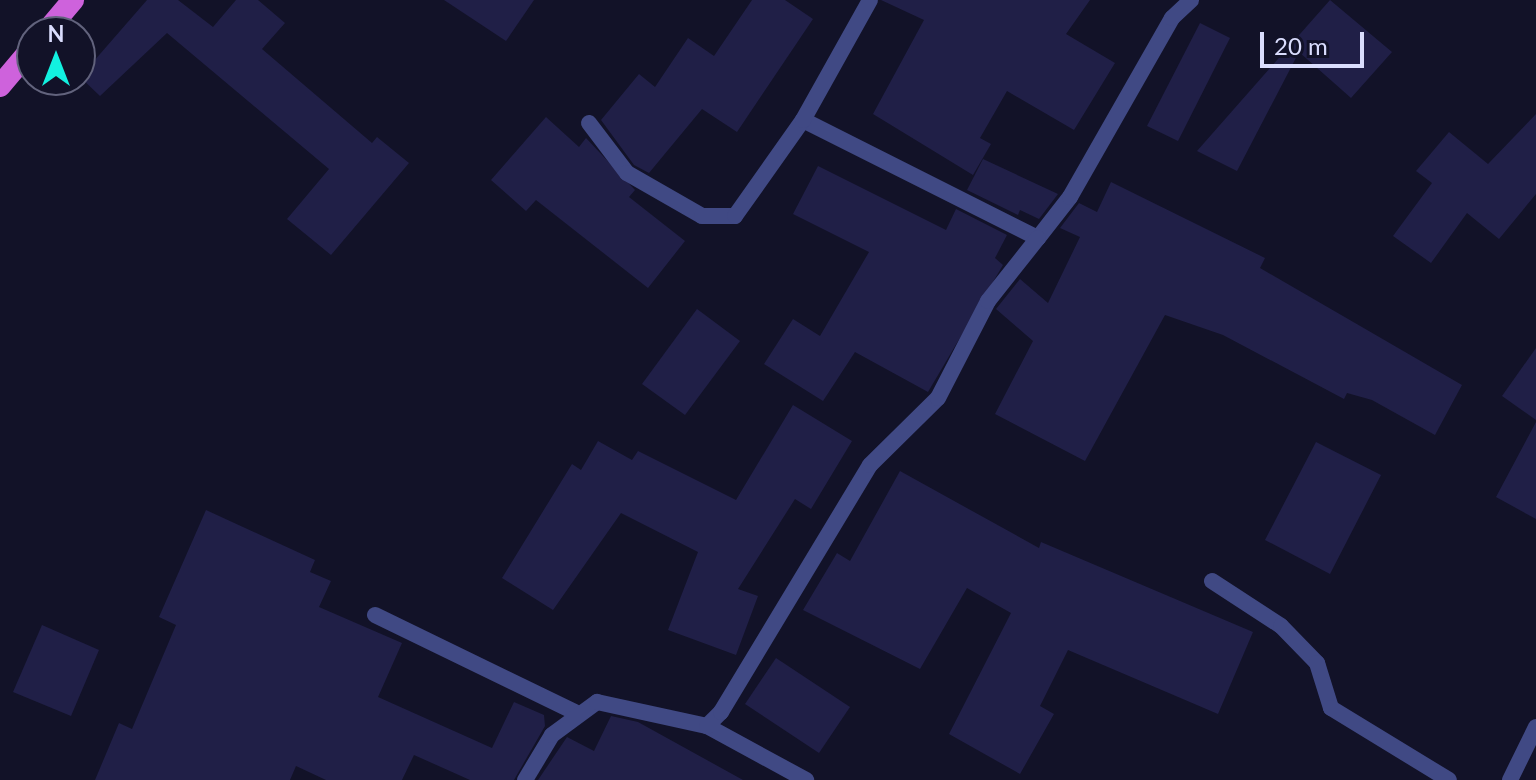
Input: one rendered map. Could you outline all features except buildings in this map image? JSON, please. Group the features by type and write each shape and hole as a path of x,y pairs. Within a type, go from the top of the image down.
{"highway":[{"path":"60,16 73,0"},
{"path":"0,86 16,67"}],"street":[{"path":"589,123 627,173 702,216 735,216 803,120 870,0"},
{"path":"707,726 870,465 938,398 988,301 1070,197 1172,18 1191,0"},
{"path":"803,120 1038,238"},
{"path":"1212,581 1281,626 1317,663 1331,708 1449,780"},
{"path":"375,615 575,712"},
{"path":"525,780 575,712 597,702 621,704 707,726 806,780"},
{"path":"1510,780 1536,727"}]}
